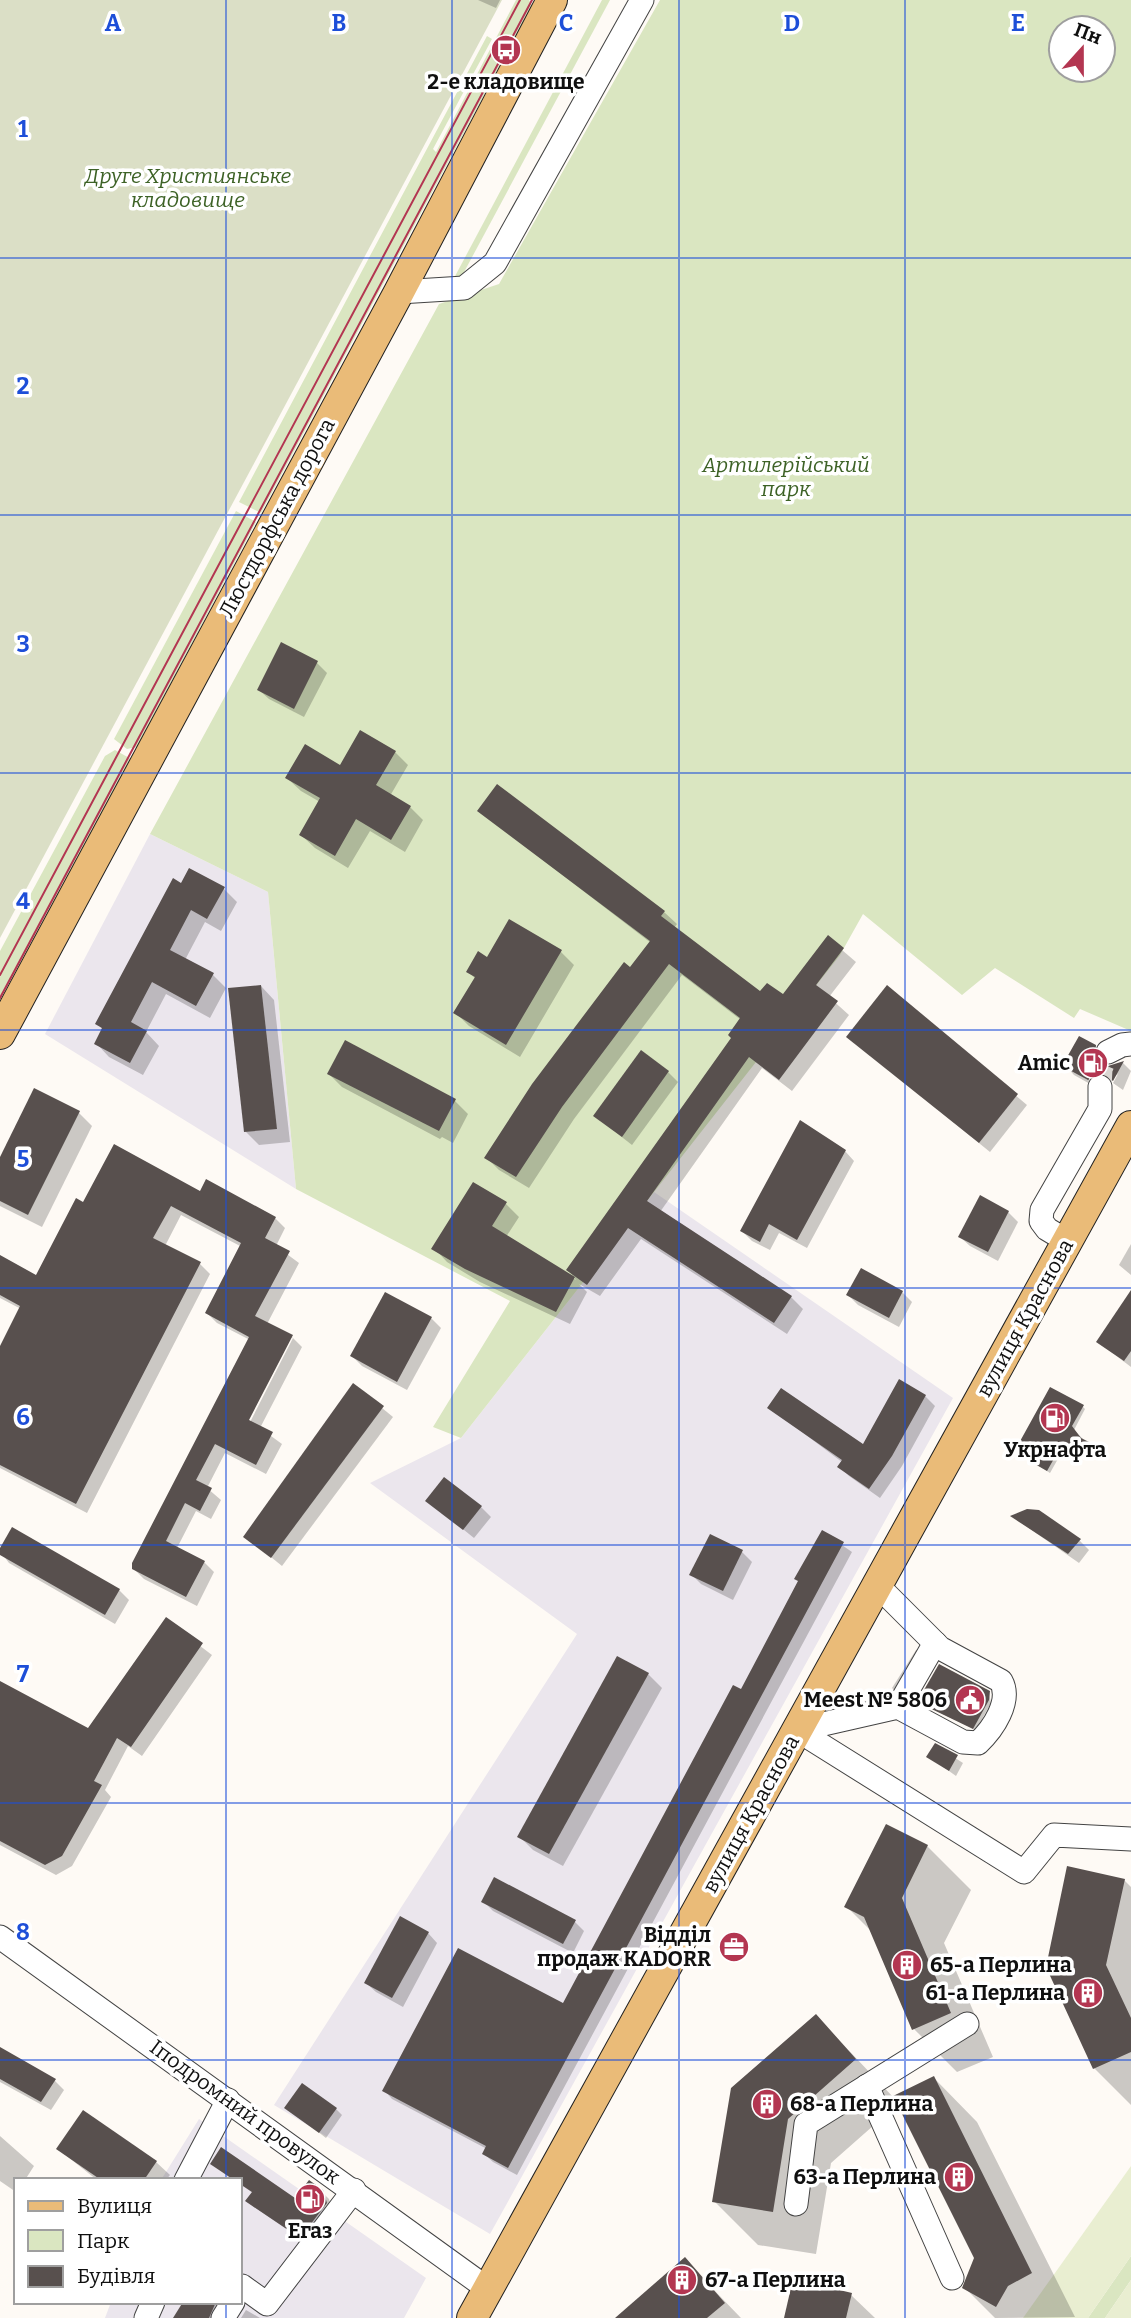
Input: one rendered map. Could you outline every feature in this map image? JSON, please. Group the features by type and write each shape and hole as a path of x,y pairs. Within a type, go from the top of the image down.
{"main road":[{"name":"Люстдорфська дорога","path":"0,1034 399,292 552,0"},
{"name":"вулиця Краснова","path":"472,2318 1130,1127"}],"street":[{"path":"399,292 464,288 495,263 642,0"},
{"path":"1108,1052 1131,1044"},
{"path":"1068,1241 1047,1229 1041,1221 1042,1210 1100,1098 1130,1127"},
{"path":"797,1730 898,1707 963,1742 978,1743 987,1735 1004,1704 1006,1690 1001,1681 935,1643 877,1585"},
{"path":"898,1707 935,1643"},
{"path":"797,1730 1021,1874 1054,1835 1131,1839"},
{"name":"Іподромний провулок","path":"0,1937 488,2289"},
{"path":"796,2204 806,2124 967,2024"},
{"path":"867,2086 952,2278"},
{"path":"187,2178 228,2100"},
{"path":"242,2286 267,2304 354,2190"}],"shaded area":[{"path":"150,834 268,892 296,1189 45,1034"},
{"path":"654,1192 953,1398 490,2234 274,2105 577,1634 370,1483 461,1438"},
{"path":"199,2119 426,2278 404,2318 105,2318 110,2304 242,2304 242,2178 162,2178"}],"green space":[{"name":"Друге Християнське кладовище","path":"0,0 502,0 0,938"},
{"path":"516,0 529,0 532,5 261,513 239,502 487,36 492,39 433,149 436,152"},
{"path":"602,0 610,0 463,274 453,280"},
{"name":"Артилерійський парк","path":"660,0 1131,0 1131,1031 1080,1009 1074,1018 995,968 962,995 863,914 840,955 461,1438 433,1427 510,1301 296,1189 268,892 150,834 439,304 499,284"},
{"path":"236,511 256,522 137,747 127,749 114,739"},
{"path":"115,750 131,759 0,1004 0,951 105,756"},
{"path":"1131,2166 1131,2256 1088,2318 1023,2318"},
{"path":"1131,2256 1131,2280 1105,2318 1088,2318"},
{"path":"1131,2280 1131,2318 1105,2318"}],"building":[{"path":"281,642 318,661 294,709 257,690"},
{"path":"360,730 396,751 376,785 411,806 391,840 356,819 335,856 299,835 320,798 285,778 305,744 340,765"},
{"path":"497,784 665,911 661,916 760,991 767,983 783,994 828,935 844,948 816,985 838,1001 779,1080 749,1057 647,1201 792,1296 774,1323 628,1228 587,1285 566,1270 731,1038 728,1035 740,1018 669,964 562,1107 516,1177 484,1158 532,1084 624,962 630,967 650,941 477,811"},
{"path":"189,868 225,887 207,919 191,910 170,950 214,973 196,1006 152,982 131,1022 147,1031 130,1063 94,1044 102,1028 95,1024 173,878 181,883"},
{"path":"509,919 562,950 506,1045 453,1013 475,977 466,972 478,951 487,957"},
{"path":"261,985 277,1129 244,1132 228,988"},
{"path":"887,985 1018,1094 979,1143 846,1037"},
{"name":"Amic","path":"1079,1036 1096,1045 1095,1058 1101,1064 1108,1066 1124,1061 1113,1081 1101,1073 1088,1080 1062,1066"},
{"path":"345,1040 456,1099 439,1131 327,1074"},
{"path":"641,1050 669,1071 622,1137 593,1116"},
{"path":"34,1088 80,1111 28,1215 0,1201 0,1157"},
{"path":"800,1120 846,1150 797,1240 769,1224 760,1242 740,1231"},
{"path":"114,1144 200,1191 206,1179 276,1217 265,1238 290,1251 255,1316 293,1335 249,1420 273,1432 256,1465 215,1444 196,1480 212,1488 200,1511 185,1503 166,1541 205,1561 186,1597 132,1569 132,1563 249,1337 205,1313 241,1243 171,1206 153,1238 201,1262 76,1504 0,1465 0,1346 20,1306 0,1295 0,1255 36,1275 76,1198 83,1202"},
{"path":"473,1182 507,1202 492,1226 575,1277 556,1312 465,1269 431,1249"},
{"path":"980,1195 1009,1211 988,1252 958,1237"},
{"path":"861,1268 903,1291 889,1318 846,1295"},
{"path":"1131,1290 1131,1351 1124,1361 1096,1342"},
{"path":"385,1292 432,1317 397,1382 350,1356"},
{"path":"899,1379 926,1395 892,1456 869,1489 837,1467 842,1460 767,1408 781,1388 863,1444"},
{"path":"353,1383 384,1406 271,1558 243,1537"},
{"name":"Укрнафта","path":"1050,1387 1084,1405 1072,1426 1081,1438 1089,1442 1082,1456 1060,1448 1047,1471 1014,1452"},
{"path":"444,1477 482,1506 463,1530 425,1501"},
{"path":"1027,1509 1039,1510 1081,1539 1068,1554 1010,1516"},
{"path":"12,1527 120,1589 105,1615 0,1555 0,1548"},
{"path":"822,1530 844,1542 508,2168 482,2154 486,2146 382,2091 458,1948 563,2003 733,1685 741,1689 798,1581 794,1579"},
{"path":"710,1534 743,1550 723,1591 689,1575"},
{"path":"166,1617 203,1643 131,1747 117,1738 94,1781 102,1785 62,1856 45,1865 0,1841 0,1681 88,1728"},
{"path":"617,1656 649,1673 549,1854 517,1837"},
{"path":"939,1664 990,1691 989,1700 973,1729 917,1702"},
{"path":"935,1743 958,1755 949,1771 926,1757"},
{"name":"65-а Перлина","path":"886,1824 928,1845 902,1898 951,2013 912,2030 864,1917 844,1907"},
{"name":"61-а Перлина","path":"1067,1866 1125,1879 1106,1965 1131,2018 1131,2052 1093,2069 1046,1967"},
{"path":"494,1877 576,1920 563,1944 481,1902"},
{"path":"400,1916 429,1932 392,1998 364,1983"},
{"name":"68-а Перлина","path":"816,2014 856,2059 788,2119 773,2212 712,2202 731,2088"},
{"path":"0,2047 56,2079 41,2102 0,2079"},
{"name":"63-а Перлина","path":"934,2076 1032,2273 1008,2286 996,2307 962,2288 974,2258 893,2096"},
{"path":"302,2083 337,2108 319,2133 284,2108"},
{"path":"83,2110 157,2161 145,2178 98,2178 56,2149"},
{"path":"221,2147 295,2198 309,2180 323,2190 327,2203 300,2238 245,2201 252,2192 242,2185 242,2178 231,2178 210,2164"},
{"name":"67-а Перлина","path":"685,2257 725,2303 707,2318 615,2318"},
{"path":"793,2279 852,2293 846,2318 784,2318"},
{"path":"182,2304 215,2304 209,2318 173,2318"}],"tunnel":[{"path":"1100,1087 1101,1069 1108,1052"}],"tram line":[{"path":"0,975 520,0"},
{"path":"0,998 532,0"}],"place":[{"name":"2-е кладовище","path":"506,50"},
{"name":"Amic","path":"1093,1063"},
{"name":"Укрнафта","path":"1055,1418"},
{"name":"Meest № 5806","path":"970,1700"},
{"name":"Відділ продаж KADORR","path":"734,1947"},
{"name":"65-а Перлина","path":"907,1965"},
{"name":"61-а Перлина","path":"1088,1993"},
{"name":"68-а Перлина","path":"767,2104"},
{"name":"63-а Перлина","path":"959,2177"},
{"name":"Егаз","path":"310,2199"},
{"name":"67-а Перлина","path":"682,2280"}]}
